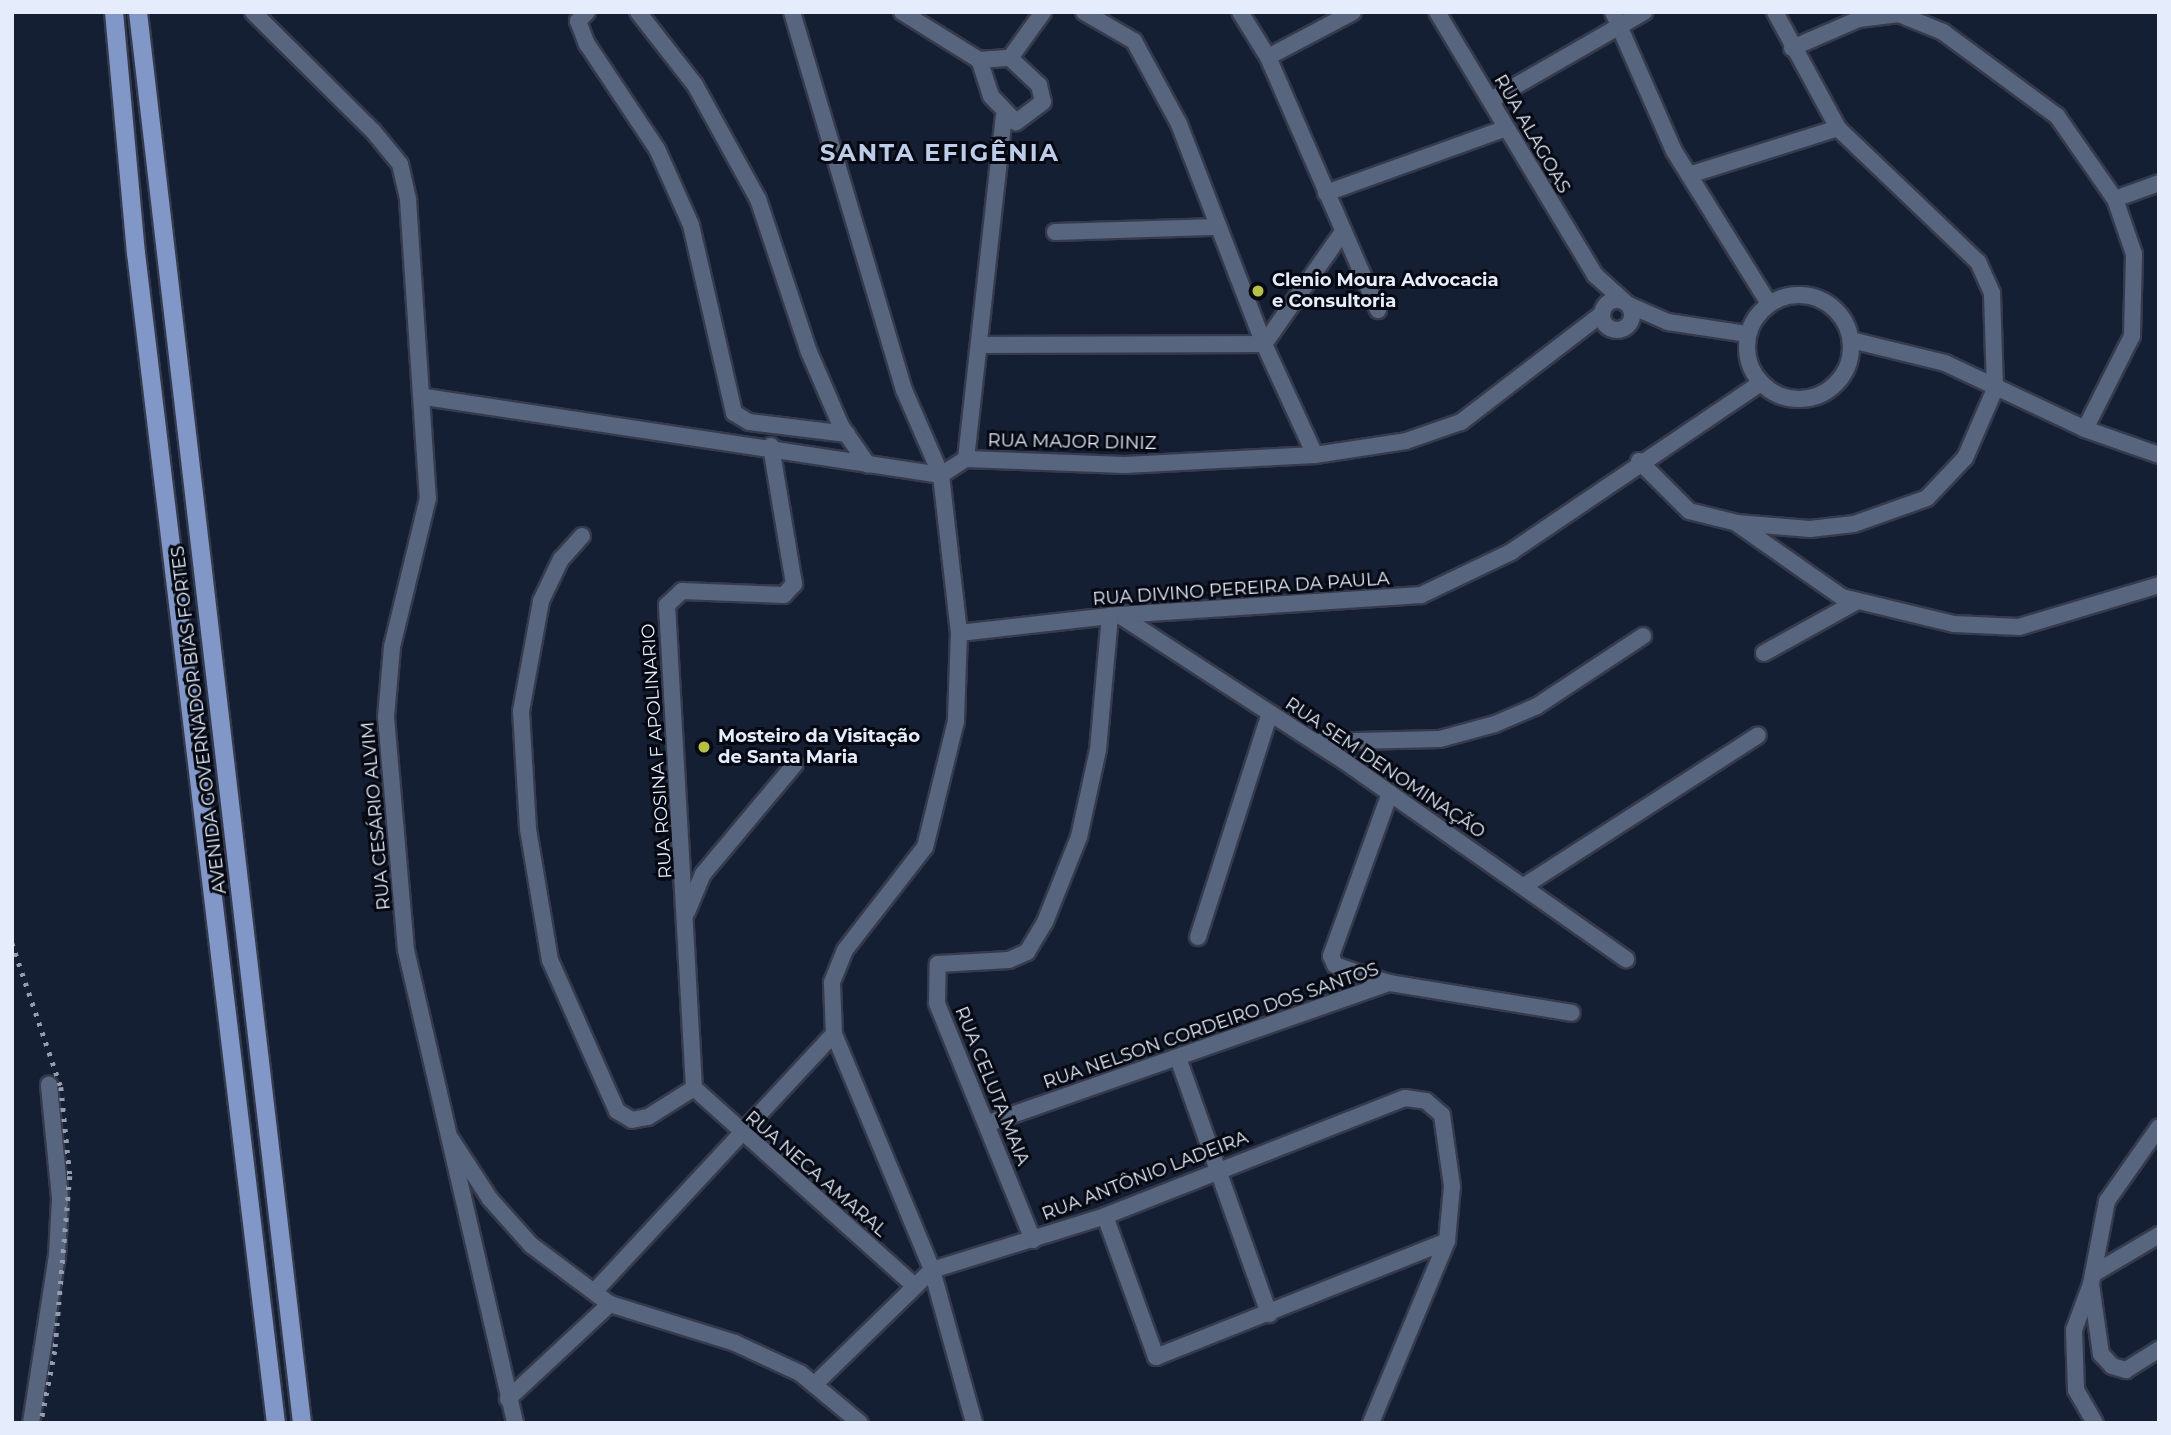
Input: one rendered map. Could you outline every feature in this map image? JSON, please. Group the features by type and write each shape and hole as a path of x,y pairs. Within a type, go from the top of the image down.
{"main road":[{"name":"AVENIDA GOVERNADOR BIAS FORTES","path":"114,12 136,253 276,1423"},
{"name":"AVENIDA GOVERNADOR BIAS FORTES","path":"138,12 141,80 225,748 302,1423"},
{"path":"196,747 208,759 225,748"},
{"path":"202,790 215,782 229,790"},
{"path":"229,1023 254,1020"},
{"path":"252,1220 277,1216"}],"street":[{"name":"RUA CESÁRIO ALVIM","path":"253,12 400,164 425,397 428,498 392,647 386,717 406,950 444,1128 513,1422"},
{"path":"587,12 578,21 587,44 657,149 691,225 734,414 749,422 847,434"},
{"path":"638,12 695,85 758,199 809,352 847,434 868,465"},
{"path":"792,12 904,390 941,475 959,634 956,721 925,847 845,950 832,983 834,1034 932,1270 974,1423"},
{"path":"902,12 979,60 1004,117 981,345 966,459"},
{"path":"1010,58 1043,12"},
{"path":"1084,12 1134,41 1179,124 1264,344 1315,455"},
{"path":"1240,12 1268,57 1342,233 1378,310"},
{"path":"1268,57 1353,12"},
{"name":"RUA ALAGOAS","path":"1437,12 1491,100 1504,129 1595,275 1627,303 1668,322 1746,334"},
{"path":"1491,100 1616,18 1644,12"},
{"path":"1639,461 1689,511 1737,523 1811,529 1854,524 1927,498 1965,458 1995,389 1992,293 1978,262 1838,128 1792,48 1775,12"},
{"path":"1792,48 1860,19 1899,14 1943,32 2057,116 2115,199 2134,254 2137,299 2132,336 2085,429"},
{"path":"1616,18 1689,175 1768,302"},
{"path":"979,60 1010,58 1039,85 1043,102 1016,122 1004,117"},
{"path":"1689,175 1838,128"},
{"path":"1326,193 1504,129"},
{"path":"2115,199 2159,183"},
{"path":"1055,232 1218,227"},
{"path":"1264,344 1342,233"},
{"name":"RUA ALAGOAS","path":"1595,275 1603,311"},
{"path":"1794,293 1820,298 1841,315 1851,340 1848,367 1833,389 1808,400 1781,398 1759,384 1746,334 1768,302 1794,293"},
{"path":"1621,329 1603,311 1627,303"},
{"path":"1621,329 1627,303"},
{"name":"RUA MAJOR DINIZ","path":"941,475 966,459 1125,465 1315,455 1406,441 1461,422 1572,342 1603,311"},
{"name":"RUA ALAGOAS","path":"1621,329 1668,322"},
{"name":"RUA MAJOR DINIZ","path":"1572,342 1621,329"},
{"path":"1851,340 1945,363 1995,389 2085,429 2159,455"},
{"path":"981,345 1264,344"},
{"name":"RUA DIVINO PEREIRA DA PAULA","path":"959,634 1115,615 1421,595 1511,552 1639,461 1759,384"},
{"path":"425,397 771,446 868,465 941,475"},
{"name":"RUA ROSINA F APOLINARIO","path":"694,1088 667,605 682,591 784,596 794,584 771,446"},
{"path":"1737,523 1856,602 1954,624 2019,627 2159,585"},
{"path":"582,536 561,559 541,601 521,711 528,829 550,960 617,1111 632,1119 648,1117 694,1088"},
{"path":"1764,653 1856,602"},
{"name":"RUA SEM DENOMINAÇÃO","path":"1115,615 1315,742 1626,959"},
{"name":"RUA CELUTA MAIA","path":"1032,1240 989,1124 937,1003 938,964 1009,960 1027,952 1045,922 1079,838 1095,763 1115,615"},
{"path":"1315,742 1440,739 1495,724 1537,706 1643,636"},
{"path":"1198,937 1270,713"},
{"path":"1524,886 1758,735"},
{"path":"686,914 703,874 796,764"},
{"path":"1389,983 1335,965 1331,956 1390,793"},
{"name":"RUA NELSON CORDEIRO DOS SANTOS","path":"989,1124 1389,983 1572,1013"},
{"path":"594,1292 834,1034"},
{"path":"1178,1058 1269,1314"},
{"path":"31,1423 57,1256 60,1198 49,1085"},
{"name":"RUA NECA AMARAL","path":"694,1088 739,1134 915,1286"},
{"name":"RUA ANTÔNIO LADEIRA","path":"815,1384 932,1270 1105,1216 1217,1167 1405,1098 1426,1101 1442,1115 1452,1186 1447,1241"},
{"path":"2095,1423 2076,1390 2074,1330 2092,1279 2107,1201 2159,1127"},
{"path":"444,1128 490,1199 531,1245 610,1304 735,1343 815,1384 860,1423"},
{"path":"1105,1216 1156,1357 1447,1241"},
{"path":"2092,1279 2159,1235"},
{"path":"1371,1423 1429,1297 1447,1241"},
{"path":"2092,1279 2101,1354 2112,1366 2126,1370 2159,1349"},
{"path":"508,1399 610,1304"}],"railway":[{"path":"12,943 61,1087 70,1176 55,1351 41,1423"}],"place":[{"name":"Clenio Moura Advocacia e Consultoria","path":"1258,291"},
{"name":"Mosteiro da Visitação de Santa Maria","path":"704,747"}],"district":[{"name":"SANTA EFIGÊNIA","path":"940,153"}]}
